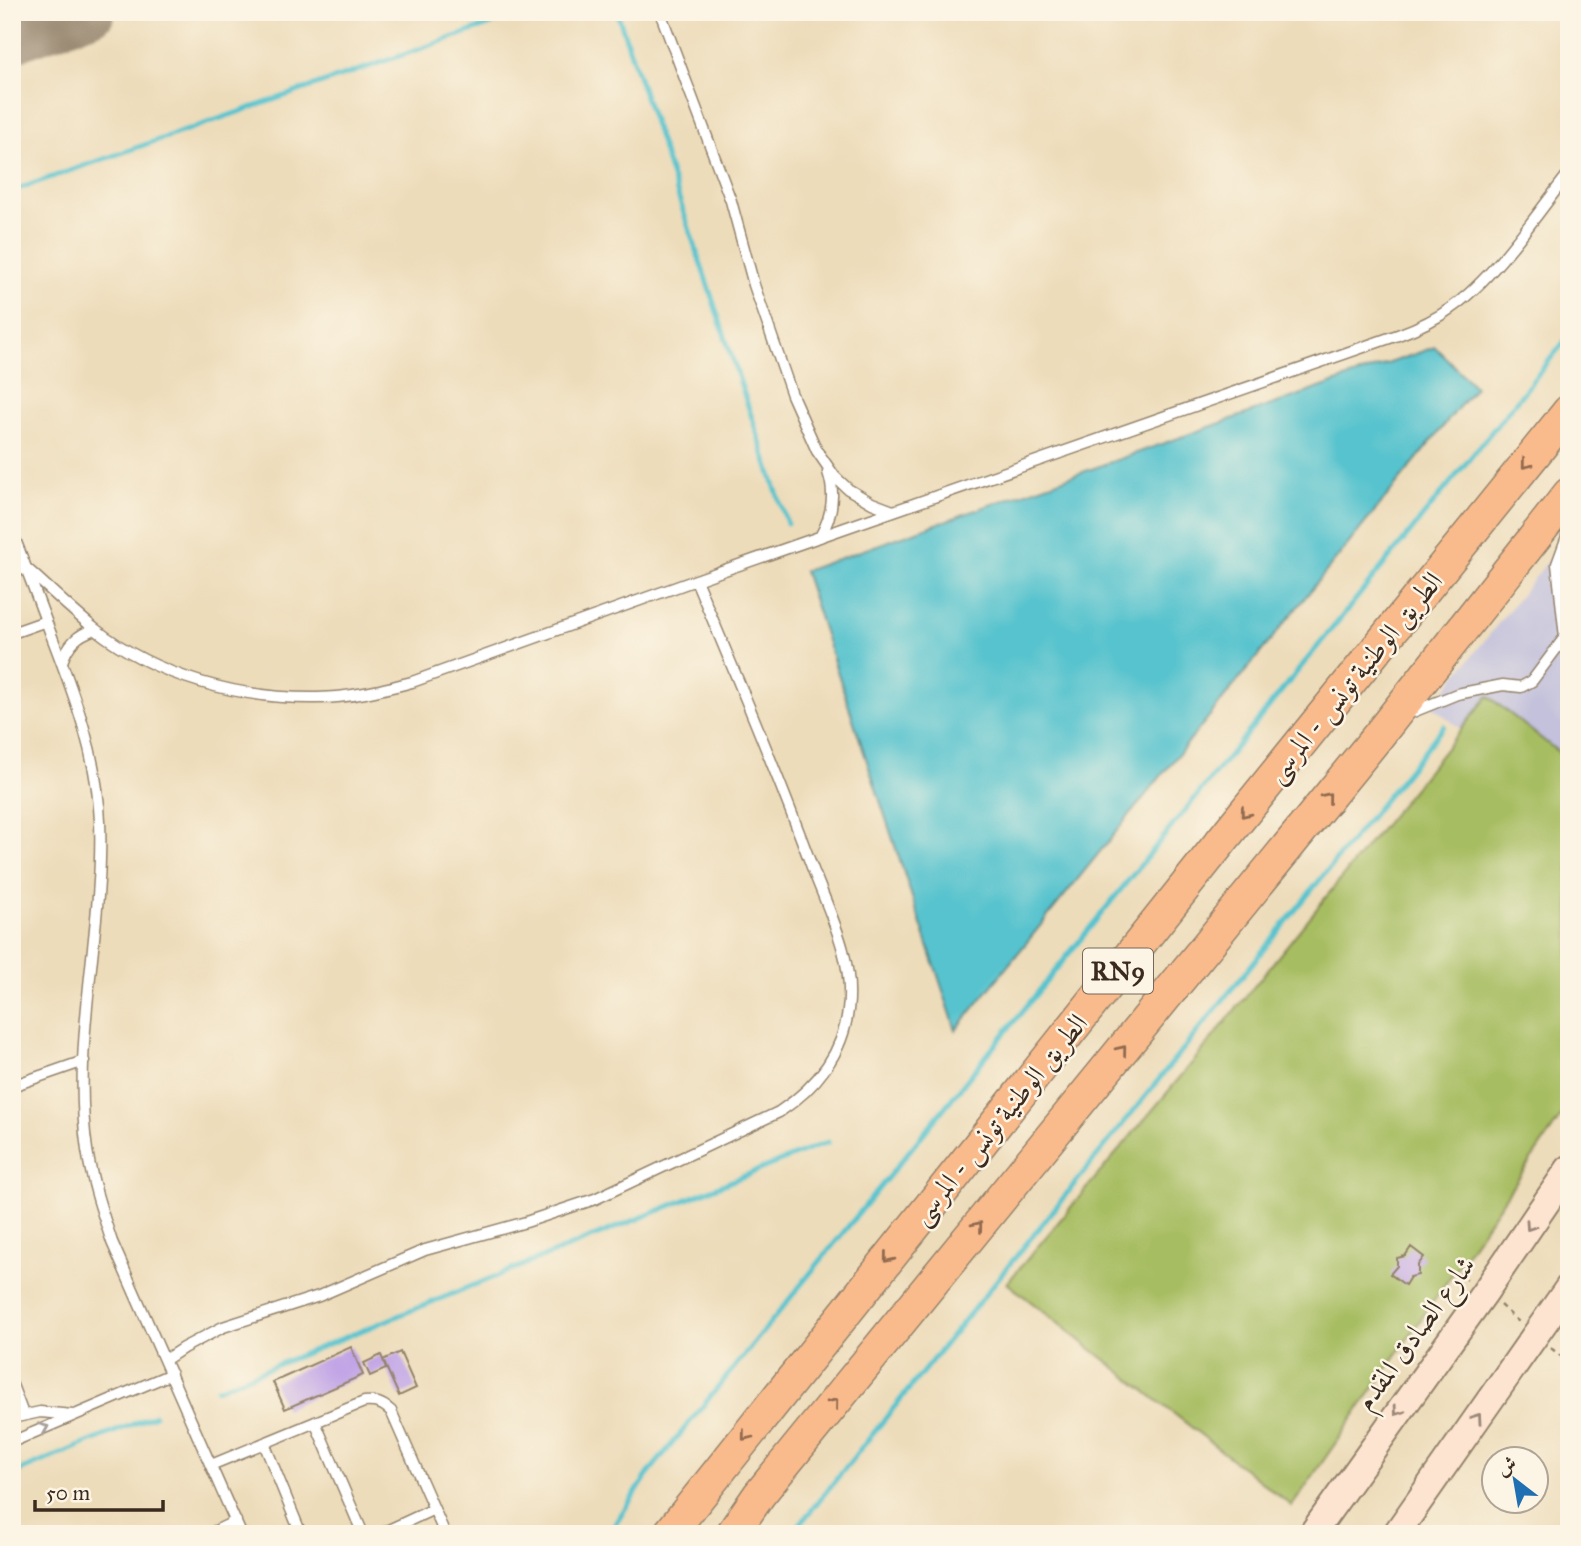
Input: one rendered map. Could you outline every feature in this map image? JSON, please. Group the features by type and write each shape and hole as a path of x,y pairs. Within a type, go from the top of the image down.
{"highway":[{"name":"الطريق الوطنية تونس - المرسى","path":"669,1534 1187,884 1569,411"},
{"name":"الطريق الوطنية تونس - المرسى","path":"732,1534 759,1495 1378,736 1569,494"}],"main road":[{"name":"شارع الصادق المقدم","path":"1312,1534 1485,1292 1569,1169"},
{"path":"1396,1534 1569,1286"}],"lane":[{"path":"660,12 731,201 754,285 792,395 817,451 835,477 861,498 894,511"},
{"path":"26,568 95,629 135,655 178,674 224,689 271,697 318,698 366,693 412,682 1426,323 1452,308 1475,288 1569,173"},
{"path":"820,537 826,526 832,500 832,488 825,465"},
{"path":"1378,736 1410,713 1457,694 1503,685 1521,687 1532,681 1565,637 1557,564 1569,531"},
{"path":"12,532 62,662 87,734 94,764 100,850 83,1061 87,1149 97,1197 112,1242 241,1534"},
{"path":"12,572 26,568"},
{"path":"165,1360 223,1327 319,1296 425,1250 561,1211 625,1186 779,1112 802,1096 821,1075 845,1027 850,993 846,959 776,769 696,580"},
{"path":"12,633 46,621"},
{"path":"62,662 73,640 95,629"},
{"path":"12,1086 83,1061"},
{"path":"14,1441 171,1374"},
{"path":"12,1385 23,1414"},
{"path":"211,1465 365,1402 374,1401 384,1404 391,1411 445,1534"},
{"path":"12,1418 40,1412 74,1416"},
{"path":"315,1422 363,1534"},
{"path":"264,1443 301,1534"},
{"path":"380,1534 435,1510"},
{"path":"209,1534 236,1521"}],"path":[{"path":"1458,1274 1485,1292 1569,1363"}],"shaded area":[{"path":"1561,545 1569,552 1567,759 1488,696 1461,729 1432,706"}],"green space":[{"path":"1488,696 1567,759 1569,757 1569,1105 1292,1506 1007,1283 1198,1056"}],"water":[{"path":"1435,347 1475,387 956,1030 804,571"}],"building":[{"path":"1411,1247 1424,1257 1418,1265 1418,1275 1410,1277 1405,1285 1390,1274 1397,1266 1397,1258 1405,1256"},
{"path":"351,1347 363,1375 285,1409 273,1382"},
{"path":"400,1352 416,1388 399,1396 383,1360"},
{"path":"381,1355 386,1369 370,1376 364,1363"}],"waterway":[{"path":"12,191 526,12"},
{"path":"617,12 787,523"},
{"path":"608,1534 651,1470 1569,336"},
{"path":"792,1534 1444,726"},
{"path":"217,1389 828,1142"},
{"path":"12,1474 155,1415"}],"taxiway":[{"path":"12,40 92,12"}]}
